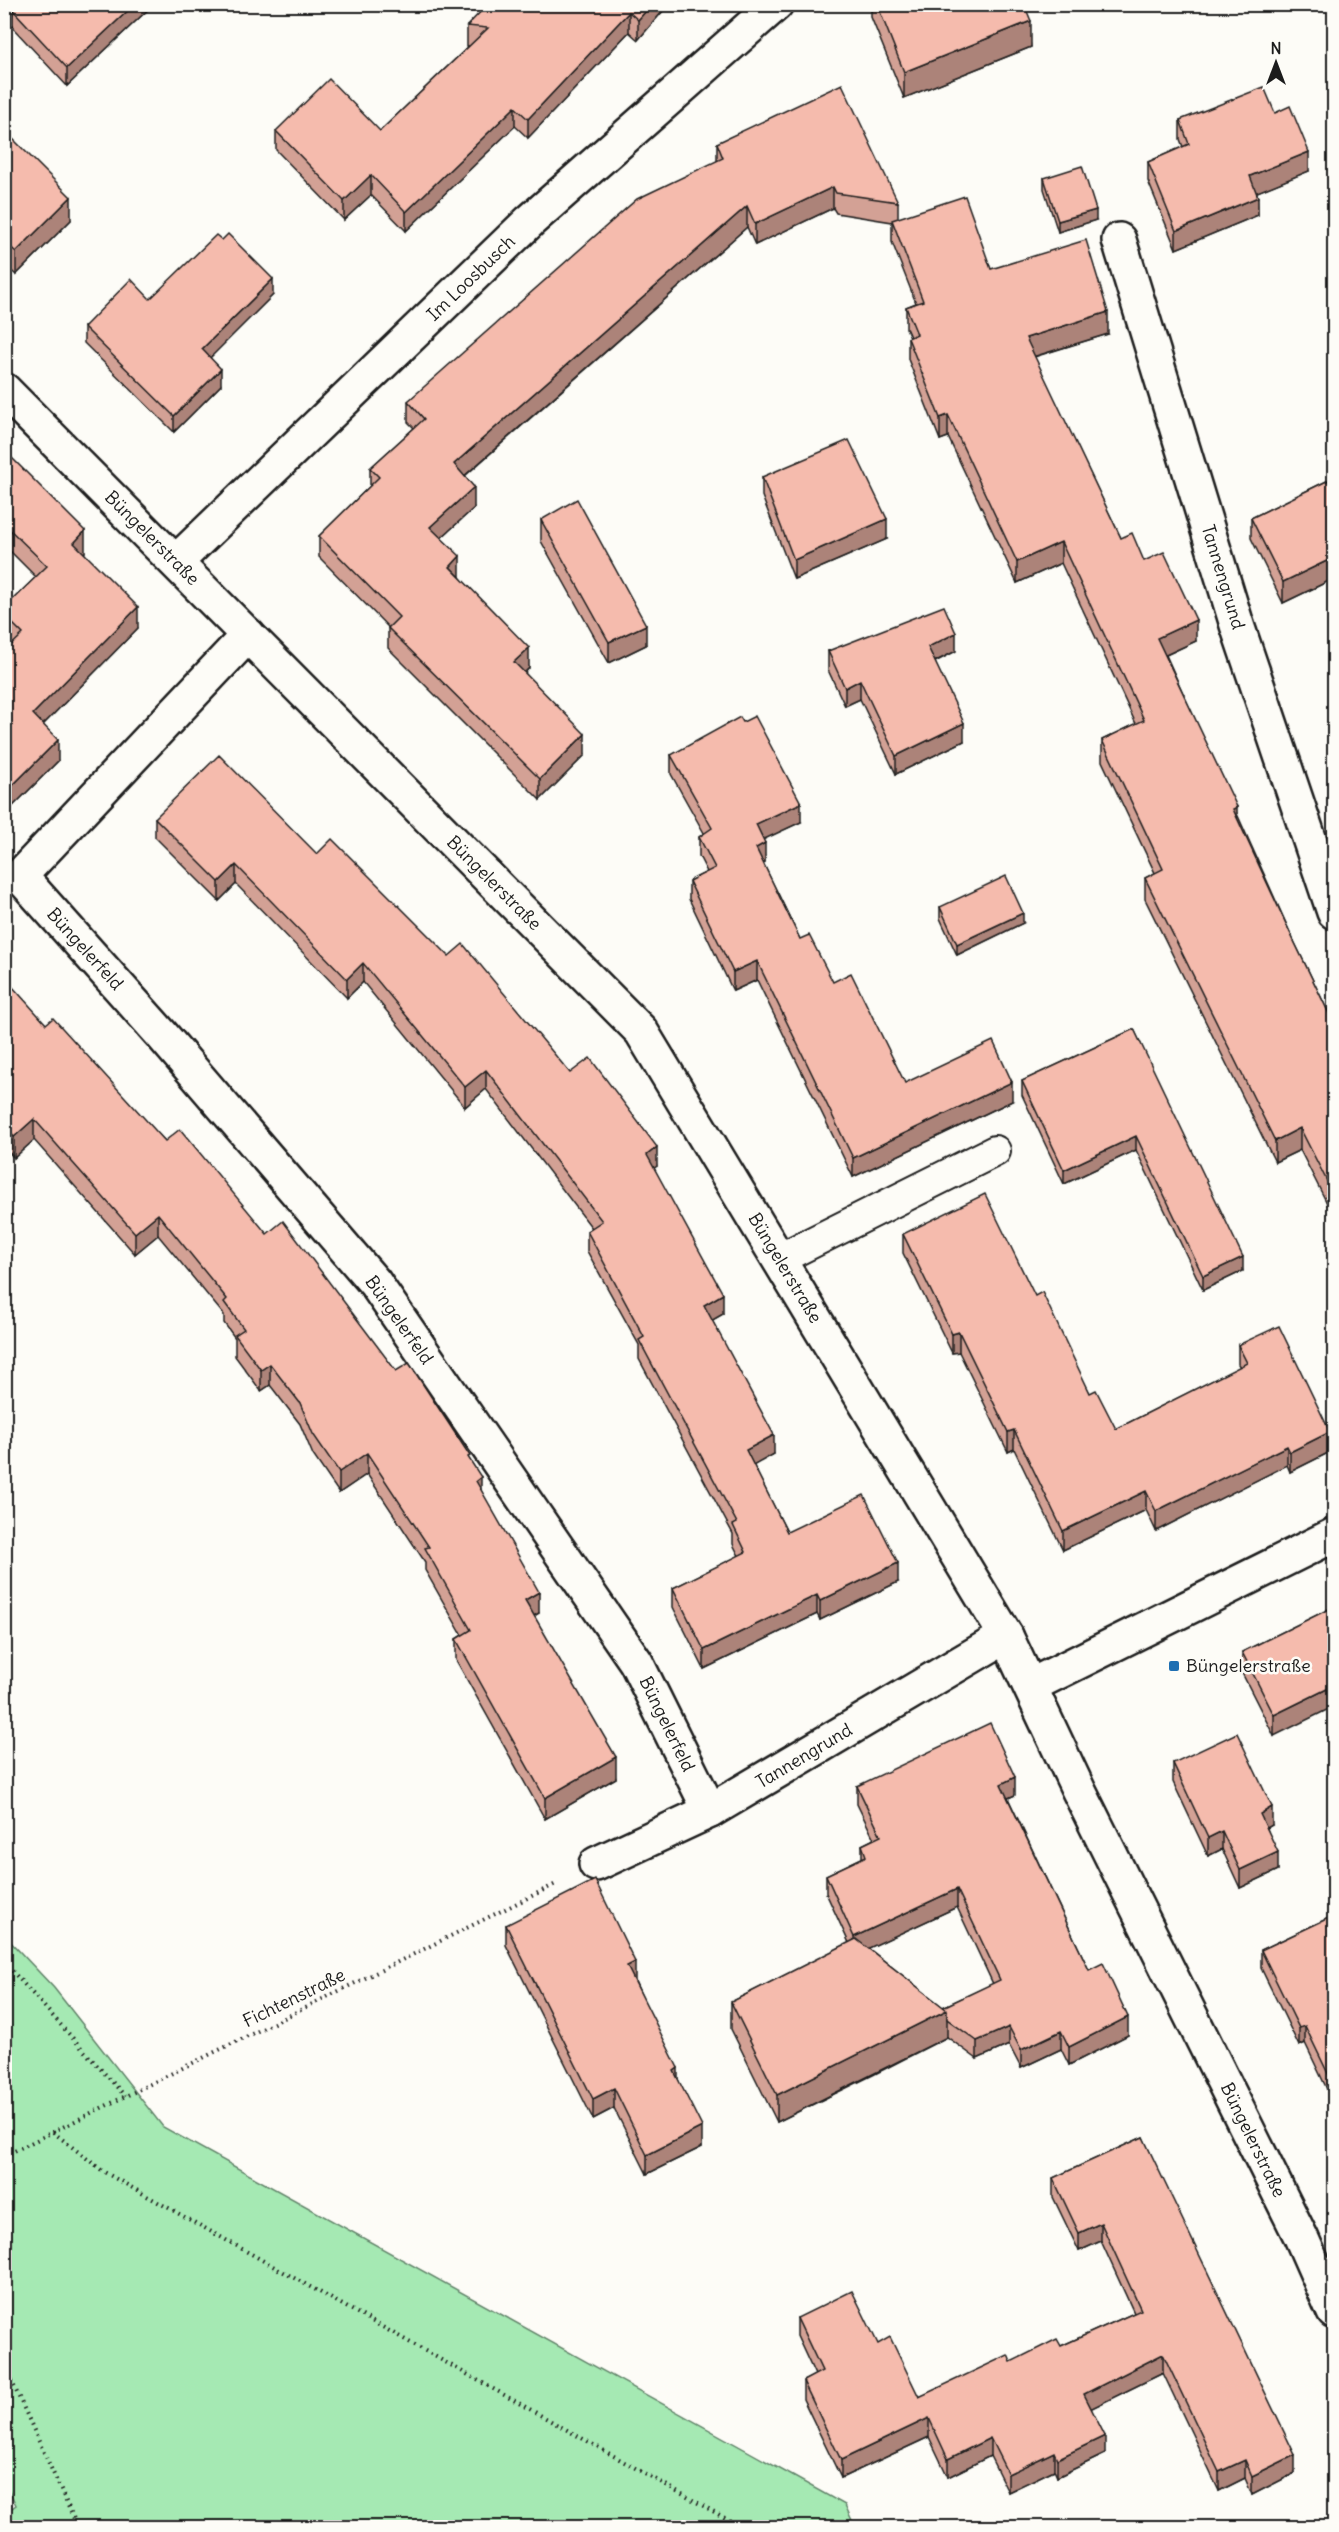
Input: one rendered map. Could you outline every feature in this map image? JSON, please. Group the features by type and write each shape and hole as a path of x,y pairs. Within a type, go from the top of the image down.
{"street":[{"name":"Im Loosbusch","path":"176,562 530,221 776,4"},
{"name":"Tannengrund","path":"1119,240 1237,625 1335,912"},
{"name":"Büngelerstraße","path":"4,390 641,1031 1006,1636 1032,1685 1079,1791 1301,2237 1335,2312"},
{"name":"Büngelerfeld","path":"248,635 12,873 162,1035 375,1283 636,1662 710,1811"},
{"path":"1032,1685 1335,1534"},
{"name":"Tannengrund","path":"596,1864 710,1811 1006,1636"}],"lane":[{"path":"779,1259 995,1151"}],"path":[{"name":"Fichtenstraße","path":"4,2156 596,1864"},
{"path":"4,1962 125,2096"},
{"path":"53,2132 104,2172 743,2528"},
{"path":"4,2364 78,2528"}],"green space":[{"path":"5,1936 54,1988 163,2127 845,2505 855,2527 5,2527 5,2513 16,2505 4,2480"}],"building":[{"path":"4,4 19,4 4,22"},
{"path":"19,4 135,4 67,68 13,10"},
{"path":"488,4 652,4 638,20 629,12 528,119 515,107 406,212 371,175 344,201 276,131 329,79 380,131 488,28 467,26"},
{"path":"877,4 1024,4 1031,21 904,72"},
{"path":"842,84 898,202 836,193 833,187 755,224 747,206 454,464 474,487 430,527 460,556 450,567 529,648 514,662 585,734 540,779 388,628 399,617 319,536 379,477 370,468 424,419 408,401 637,199 723,158 717,143"},
{"path":"1264,87 1275,113 1290,106 1309,152 1250,176 1258,197 1176,231 1148,162 1189,144 1180,120"},
{"path":"4,130 71,197 16,252 4,241"},
{"path":"1082,166 1096,210 1058,221 1044,178"},
{"path":"965,196 991,269 1086,240 1108,312 1026,338 1121,538 1132,533 1144,561 1164,552 1196,620 1157,638 1237,807 1233,809 1335,1026 1335,1197 1300,1128 1275,1141 1145,878 1163,869 1102,740 1144,720 1061,542 1017,562 948,415 940,418 908,338 917,334 906,307 923,301 892,220"},
{"path":"228,234 273,279 202,349 221,369 174,416 84,327 131,279 150,299 216,235 222,240"},
{"path":"849,440 887,519 794,560 762,477"},
{"path":"4,450 85,531 74,543 138,607 33,714 58,740 4,794 4,652 23,634 4,615 4,608 47,566 4,524"},
{"path":"1335,477 1335,557 1283,582 1251,518"},
{"path":"577,499 646,625 609,642 541,520"},
{"path":"944,606 956,633 928,647 964,723 896,756 860,680 845,688 828,651"},
{"path":"755,716 801,803 756,824 765,843 756,848 800,939 809,935 833,982 851,973 905,1083 993,1041 1012,1082 853,1158 757,961 733,972 689,881 715,868 699,837 712,828 671,755 740,717 743,722"},
{"path":"219,755 317,854 332,839 449,956 463,944 570,1073 590,1058 657,1147 647,1155 723,1294 704,1305 774,1435 746,1450 787,1532 864,1495 898,1563 820,1601 817,1595 704,1650 673,1588 746,1552 733,1525 737,1523 639,1340 644,1337 587,1231 602,1221 486,1070 465,1087 363,963 347,979 236,865 219,882 155,818"},
{"path":"1006,876 1023,913 957,944 940,907"},
{"path":"11,985 46,1024 53,1018 165,1141 180,1129 267,1234 283,1221 396,1371 409,1363 470,1456 468,1457 481,1477 476,1481 539,1592 525,1600 616,1757 545,1798 456,1639 471,1630 425,1548 429,1547 367,1453 339,1472 313,1434 300,1403 270,1364 261,1370 235,1335 244,1329 224,1302 227,1299 158,1214 135,1233 34,1119 14,1137 4,1126 4,991"},
{"path":"1134,1029 1243,1257 1203,1276 1136,1136 1064,1170 1022,1081"},
{"path":"985,1194 1035,1296 1042,1292 1090,1393 1096,1390 1116,1429 1247,1363 1238,1345 1279,1326 1330,1432 1290,1452 1287,1446 1156,1511 1146,1491 1063,1531 1014,1430 1008,1432 959,1332 952,1334 903,1234"},
{"path":"1335,1606 1335,1685 1274,1715 1242,1652"},
{"path":"990,1723 1015,1777 1001,1784 1089,1970 1103,1963 1128,2017 1069,2047 1061,2031 1021,2050 1009,2027 977,2041 947,2019 947,2010 943,2007 1000,1980 957,1889 854,1937 826,1875 866,1856 862,1845 881,1836 857,1786"},
{"path":"1237,1733 1272,1807 1260,1814 1278,1852 1240,1870 1222,1831 1208,1838 1173,1763"},
{"path":"595,1880 635,1962 627,1966 678,2068 674,2071 702,2127 647,2155 614,2088 593,2099 506,1925"},
{"path":"1335,1915 1335,2088 1305,2026 1299,2028 1261,1950"},
{"path":"856,1939 947,2010 777,2095 731,2002"},
{"path":"1143,2137 1295,2455 1252,2476 1245,2460 1219,2472 1163,2354 1084,2394 1105,2436 1057,2459 1054,2452 1008,2474 990,2438 948,2459 929,2418 841,2460 803,2381 822,2371 797,2318 852,2291 878,2344 890,2337 919,2397 1008,2355 1011,2362 1057,2339 1061,2346 1141,2310 1101,2223 1079,2233 1053,2178"}],"place":[{"name":"Büngelerstraße","path":"1174,1666"}]}
